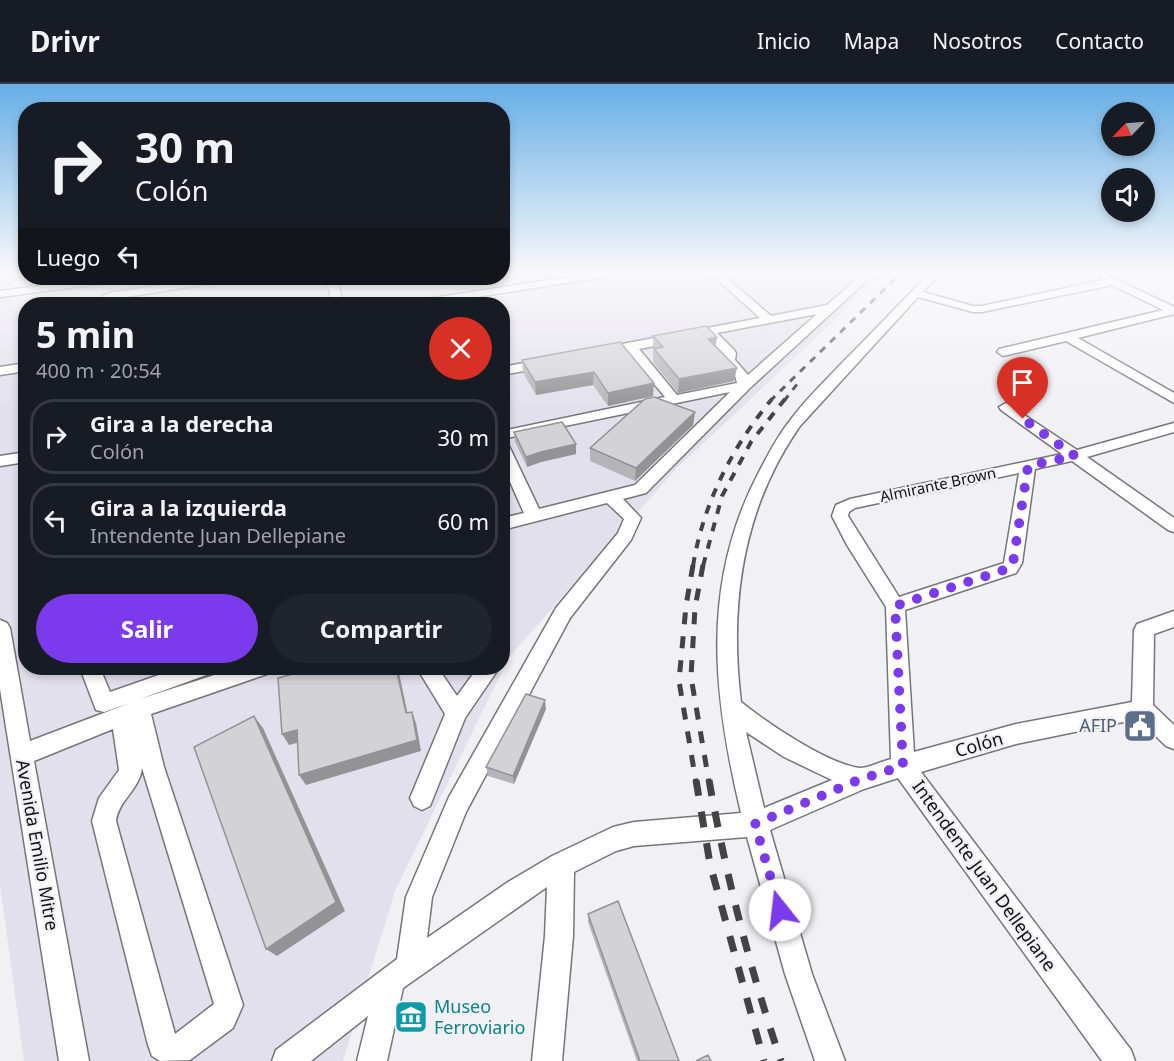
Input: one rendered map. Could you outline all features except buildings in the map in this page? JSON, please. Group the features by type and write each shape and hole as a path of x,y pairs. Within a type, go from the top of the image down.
{"street":[{"path":"584,355 776,319"},
{"path":"510,522 639,489 745,385 819,319"},
{"path":"830,1061 811,1018 740,769 730,706 724,632 734,551 759,485 780,445 802,414 892,319"},
{"path":"1003,352 1142,319"},
{"path":"708,331 730,353 728,361 741,374 745,385"},
{"path":"1067,336 1174,399"},
{"path":"630,346 674,400"},
{"path":"510,370 561,360"},
{"path":"0,371 18,368"},
{"path":"510,433 745,385"},
{"path":"1006,407 1174,526"},
{"name":"Almirante Brown","path":"895,606 853,541 840,516 842,509 850,504 1075,456 1174,428"},
{"path":"0,461 18,458"},
{"path":"510,464 534,516"},
{"path":"895,606 1010,568 1013,563 1028,466"},
{"path":"372,1061 400,973 419,897 457,805 563,613 625,536 633,518 610,496"},
{"name":"Intendente Juan Dellepiane","path":"895,606 903,766 1120,1061"},
{"path":"1174,619 1144,630 1142,709 1174,740"},
{"name":"Avenida Emilio Mitre","path":"0,628 74,1061"},
{"path":"93,675 104,703 182,675"},
{"path":"22,755 131,712 239,675"},
{"path":"432,675 456,713"},
{"path":"422,798 456,713 483,675"},
{"path":"730,706 753,726 796,753 837,772 861,779"},
{"name":"Colón","path":"400,973 517,891 561,865 613,839 634,834 755,824 861,779 903,766 1016,734 1142,709"},
{"path":"131,712 153,767 229,1005 223,1018 179,1049 171,1051 163,1045 104,821 104,810 128,779 131,771 131,712"},
{"path":"547,1061 559,936 561,865"},
{"path":"287,1061 400,973"}],"shaded area":[{"path":"0,319 18,319 18,675 500,675 395,891 343,1061 24,1061 0,884"},
{"path":"510,319 836,319 678,467 510,656"}],"railway":[{"path":"772,399 854,319"},
{"path":"784,401 798,383"},
{"path":"693,566 704,520 721,477 744,437 772,399"},
{"path":"703,566 722,496 751,442 785,399"},
{"path":"693,565 686,606 679,681 696,782"},
{"path":"703,565 695,608 691,677 709,782"},
{"path":"696,780 710,864 764,1061"},
{"path":"709,780 740,922 781,1061"}],"place":[{"name":"AFIP","path":"1140,726"},
{"name":"Museo Ferroviario","path":"411,1017"}],"route":[{"path":"780,910 755,824 861,779 903,766 895,606 1010,568 1013,563 1028,466 1075,456 1023,419"}]}
